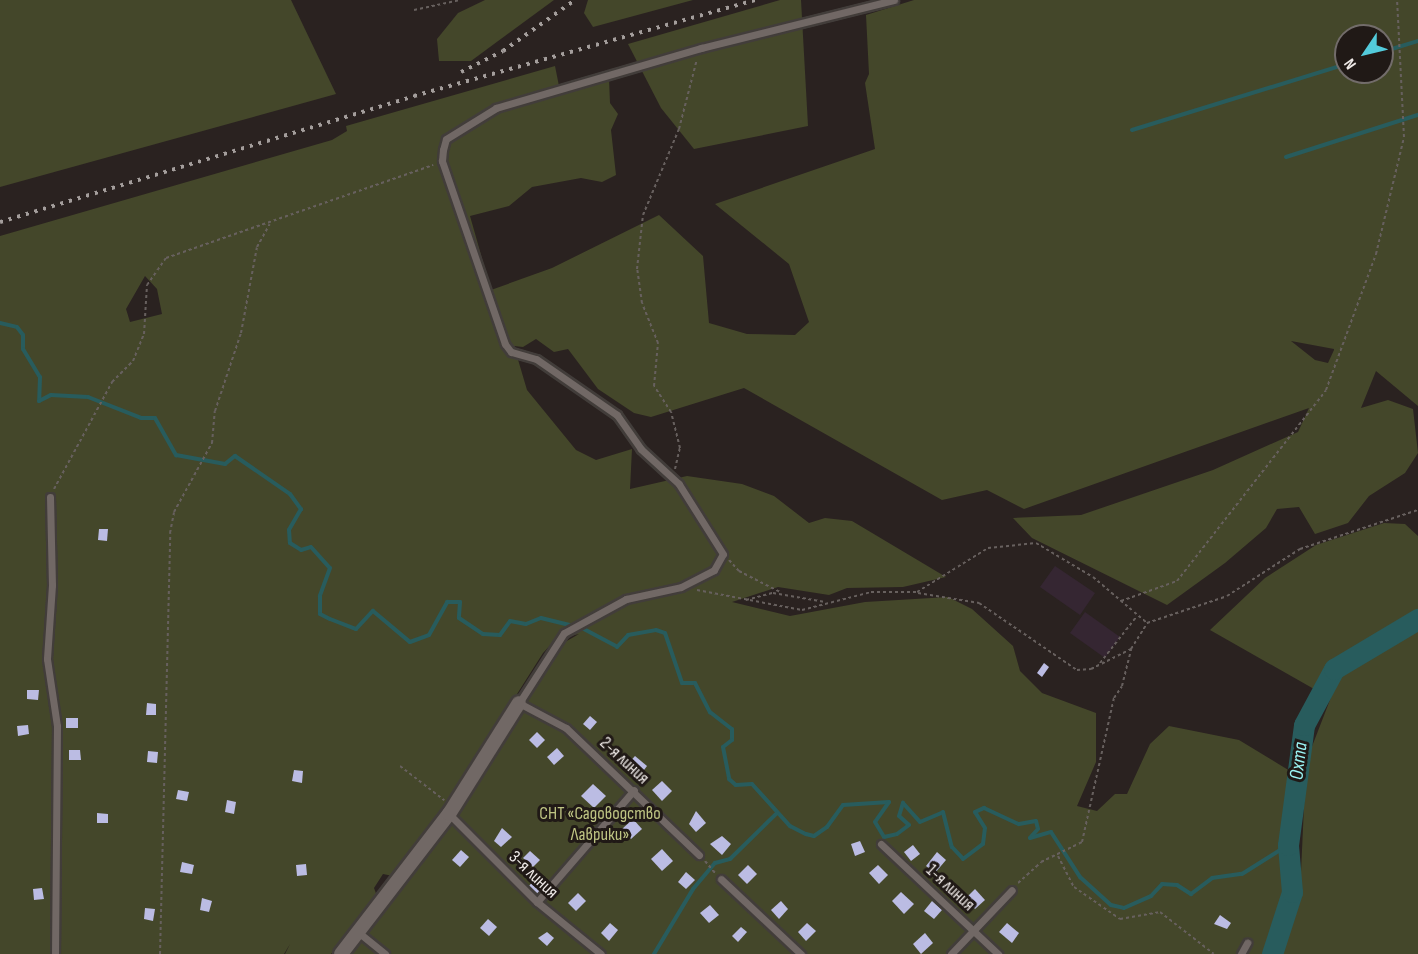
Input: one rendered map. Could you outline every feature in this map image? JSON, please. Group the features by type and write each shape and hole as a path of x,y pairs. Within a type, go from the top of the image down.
{"street":[{"path":"341,954 451,811 519,703"}],"lane":[{"path":"519,703 564,633 626,600 681,587 714,570 723,554 671,474 641,449 605,404 585,396 537,359 511,352 492,311 466,222 442,161 446,139 496,108 701,48 894,0"},
{"path":"50,497 52,585 47,659 57,726 55,954"},
{"name":"2-я линия","path":"519,703 567,728 699,855"},
{"path":"537,902 634,790"},
{"name":"3-я линия","path":"451,811 537,902 601,954"},
{"name":"1-я линия","path":"881,844 998,954"},
{"path":"721,879 801,954"},
{"path":"951,954 1012,890"},
{"path":"358,932 385,954"},
{"path":"1241,954 1247,943"}],"path":[{"path":"414,10 459,0"},
{"path":"1120,601 1177,581 1210,545 1326,390 1376,254 1404,137 1397,0"},
{"path":"671,474 679,464 680,448 671,412 654,386 658,343 642,303 637,269 643,214 679,129 684,98 701,48"},
{"path":"50,497 112,382 134,361 144,334 147,285 166,258 270,224 325,200 442,161"},
{"path":"160,954 160,827 170,533 174,512 212,443 215,411 241,333 257,247 270,224"},
{"path":"1012,890 1041,862 1079,845 1090,820 1114,698 1122,686 1131,649 1147,623 1227,596 1300,549 1418,510"},
{"path":"917,592 988,548 1036,543 1058,552 1147,623"},
{"path":"723,554 739,571 783,594 829,602"},
{"path":"681,587 746,600 786,611 871,592 917,592 979,603 1077,670 1099,665 1131,649"},
{"path":"746,600 783,594"},
{"path":"1099,665 1137,616"},
{"path":"400,766 451,811"},
{"path":"1058,856 1074,887 1120,919 1160,912 1214,954"},
{"path":"709,866 712,869"}],"shaded area":[{"path":"1055,566 1095,593 1080,615 1040,587"},
{"path":"1085,612 1120,637 1105,658 1070,633"}],"green space":[{"path":"0,0 291,0 336,94 0,187"},
{"path":"485,0 554,0 471,61 439,61 437,39 458,13"},
{"path":"588,0 693,0 593,27 584,13"},
{"path":"780,0 801,0 808,126 694,149 661,108 628,44"},
{"name":"СНТ «Садоводство Лаврики»","path":"914,0 1418,0 1418,406 1376,371 1361,408 1388,400 1413,409 1418,453 1405,473 1369,496 1348,523 1315,534 1299,507 1277,509 1266,528 1225,563 1167,605 1032,538 1013,518 1081,515 1213,470 1298,432 1309,408 1024,509 987,490 942,500 744,388 651,417 634,413 598,389 568,349 554,352 536,339 523,347 514,346 527,390 576,450 596,460 632,449 630,489 687,476 742,484 774,496 809,523 825,518 852,521 946,577 903,587 847,588 829,595 778,587 732,602 790,616 865,602 948,597 972,609 1013,646 1020,671 1042,693 1096,713 1096,762 1077,806 1097,811 1115,794 1127,794 1150,744 1169,726 1239,740 1290,771 1285,890 1263,954 352,954 455,820 558,646 579,634 556,639 543,653 445,808 393,876 383,874 374,888 377,896 331,954 285,954 290,944 284,954 0,954 0,236 332,140 347,131 346,126 555,66 560,91 609,78 610,103 618,114 611,130 616,175 602,182 581,178 532,187 509,206 470,216 491,290 552,268 659,215 703,256 709,323 747,334 795,335 809,322 789,264 715,204 875,149 865,83 869,74 866,15","holes":["145,276 157,289 162,314 130,322 126,309","1291,341 1334,349 1328,363 1315,360"]},
{"path":"1384,523 1405,524 1418,536 1418,612 1330,664 1314,689 1210,630 1265,578 1316,545"},
{"path":"1418,622 1418,954 1263,954 1282,949 1300,894 1306,762 1340,674"}],"building":[{"path":"99,529 108,529 107,541 98,540"},
{"path":"1044,663 1049,667 1042,677 1037,673"},
{"path":"27,690 39,690 38,700 27,699"},
{"path":"147,703 156,704 156,715 146,715"},
{"path":"590,716 597,722 590,730 583,724"},
{"path":"66,718 78,718 78,728 66,728"},
{"path":"28,725 29,734 18,736 17,726"},
{"path":"537,732 545,740 537,748 529,740"},
{"path":"557,748 564,756 554,765 547,757"},
{"path":"69,750 80,750 81,760 69,760"},
{"path":"148,751 158,752 157,763 147,762"},
{"path":"635,756 647,766 638,778 625,767"},
{"path":"294,770 303,771 302,783 292,781"},
{"path":"662,781 672,791 662,801 652,790"},
{"path":"593,784 606,796 594,808 581,796"},
{"path":"178,790 189,792 187,801 176,799"},
{"path":"227,800 236,802 234,814 225,812"},
{"path":"696,811 706,823 696,832 689,824"},
{"path":"97,813 108,814 108,823 97,823"},
{"path":"633,819 642,829 631,839 622,829"},
{"path":"502,828 512,837 501,847 494,841"},
{"path":"722,836 731,844 722,855 710,844"},
{"path":"860,841 865,852 855,856 851,844"},
{"path":"913,845 920,854 911,861 904,852"},
{"path":"662,849 673,861 662,871 651,859"},
{"path":"461,850 469,857 460,867 452,860"},
{"path":"530,851 540,860 533,867 523,858"},
{"path":"937,852 946,860 935,873 926,866"},
{"path":"182,862 194,865 192,874 180,872"},
{"path":"306,864 307,875 297,876 296,865"},
{"path":"748,865 757,874 747,884 738,875"},
{"path":"878,865 888,875 879,884 869,873"},
{"path":"686,872 695,880 686,889 678,882"},
{"path":"534,880 543,888 538,894 529,886"},
{"path":"42,888 44,899 34,900 33,889"},
{"path":"975,889 985,900 975,909 965,899"},
{"path":"901,892 914,904 904,914 892,901"},
{"path":"578,893 586,901 576,911 568,903"},
{"path":"202,898 212,901 209,912 200,910"},
{"path":"781,901 788,909 779,919 771,910"},
{"path":"932,901 942,910 934,919 924,911"},
{"path":"710,905 719,915 709,923 700,913"},
{"path":"145,908 155,909 153,921 144,919"},
{"path":"1220,915 1231,923 1227,929 1214,924"},
{"path":"488,919 497,927 489,936 480,928"},
{"path":"610,923 618,930 609,941 601,933"},
{"path":"807,923 816,931 806,941 798,932"},
{"path":"1007,923 1019,933 1012,943 999,932"},
{"path":"741,927 747,932 738,942 732,936"},
{"path":"547,932 554,938 547,946 538,938"},
{"path":"925,933 933,943 921,954 913,944"}],"waterway":[{"path":"1394,48 1418,41"},
{"path":"1132,130 1334,68"},
{"path":"1286,157 1418,115"},
{"path":"0,323 17,327 23,335 23,349 40,377 39,401 51,395 88,397 141,418 155,418 176,455 225,464 235,456 290,494 301,509 289,530 290,543 301,550 311,547 330,568 320,596 320,614 330,619 356,629 373,611 410,642 429,635 447,602 460,602 459,618 483,634 500,635 510,621 526,624 541,618 582,628 617,647 628,635 656,630 665,633 682,683 695,683 710,712 732,729 732,740 723,747 729,779 736,785 752,784 790,826 806,834 814,836 827,827 843,805 889,802 875,822 884,837 897,834 909,825 899,816 903,803 920,822 943,812 952,847 963,859 983,844 985,828 975,812 984,808 1019,824 1036,821 1038,829 1030,838 1051,832 1080,877 1111,905 1124,908 1151,896 1162,884 1177,885 1191,894 1212,878 1242,874 1288,845"},
{"name":"Охта","path":"1272,954 1292,892 1288,845 1304,725 1334,669 1418,619"},
{"path":"654,954 693,889 715,863 730,859 777,813"}],"railway":[{"path":"461,72 503,51 575,0"},
{"path":"0,222 414,96 756,0"}]}
